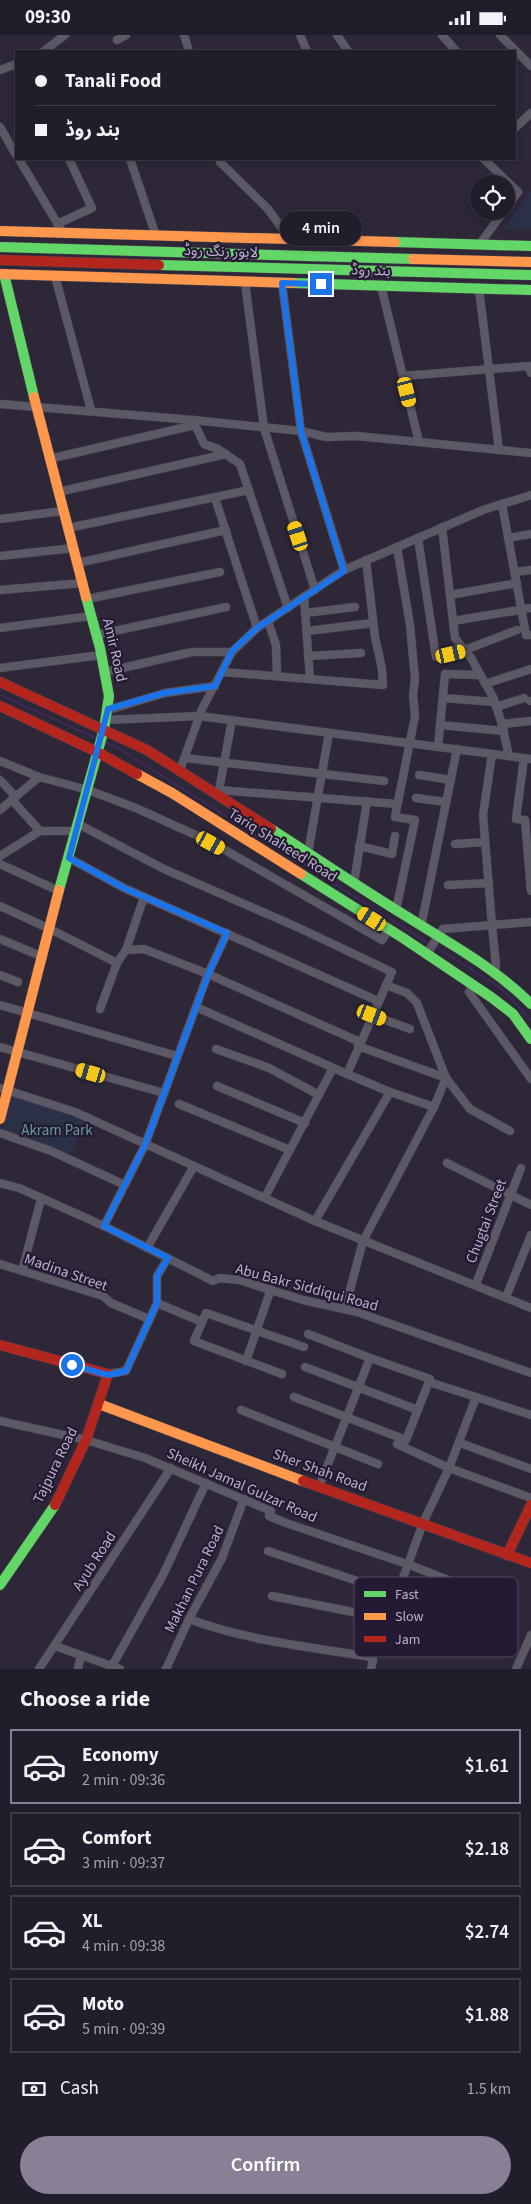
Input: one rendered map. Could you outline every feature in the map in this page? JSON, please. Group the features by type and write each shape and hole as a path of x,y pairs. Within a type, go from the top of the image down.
{"main road":[{"name":"بند روڈ","path":"0,231 60,229 156,236 531,246"},
{"name":"لاہور رنگ روڈ","path":"0,247 531,262"},
{"name":"لاہور رنگ روڈ","path":"0,260 531,275"},
{"name":"بند روڈ","path":"2,274 531,290"},
{"name":"Amir Road","path":"0,1119 4,1089 18,1052 59,891 98,751 105,722 109,691 92,616 74,547 62,511 2,274"},
{"name":"Tariq Shaheed Road","path":"0,682 105,722 147,750 218,792 421,926 436,938 494,972 531,1004"},
{"name":"Tariq Shaheed Road","path":"0,706 98,751 172,793 428,952 513,1014 531,1039"},
{"path":"0,1345 108,1375"},
{"name":"Tajpura Road","path":"0,1585 59,1499 86,1440 108,1375"},
{"name":"Sher Shah Road","path":"99,1404 319,1487 531,1563"},
{"path":"507,1555 530,1511"}],"street":[{"path":"45,50 64,35"},
{"path":"117,41 126,35"},
{"path":"184,35 189,50"},
{"path":"300,35 307,50"},
{"path":"337,35 347,50"},
{"path":"442,35 455,50"},
{"path":"500,35 515,50"},
{"path":"445,50 449,44"},
{"path":"516,51 531,66"},
{"path":"0,69 15,64"},
{"path":"516,127 531,113"},
{"path":"0,127 15,153"},
{"path":"20,160 60,229 92,208 69,160"},
{"path":"130,160 156,236"},
{"path":"220,160 267,208 290,239"},
{"path":"485,160 500,175"},
{"path":"479,245 497,220"},
{"path":"55,275 91,410"},
{"path":"245,282 264,428 315,590"},
{"path":"282,283 301,431 344,571"},
{"path":"381,286 419,442"},
{"path":"479,289 499,450"},
{"path":"402,376 529,366 531,373"},
{"path":"0,404 91,410 194,422 301,431 326,437 357,436 531,453"},
{"path":"49,459 194,422"},
{"path":"194,422 204,444 226,454 240,464 288,608"},
{"path":"58,492 226,454"},
{"path":"68,528 248,490"},
{"path":"180,770 199,716 232,651 257,628 344,571 366,560 442,527 531,495"},
{"path":"215,498 257,628"},
{"path":"502,504 522,610 528,624 526,635 531,635"},
{"path":"0,519 62,511"},
{"path":"442,527 455,638 466,650 496,705 509,756"},
{"path":"78,563 226,530"},
{"path":"508,538 531,534"},
{"path":"418,538 436,657 466,650 517,630"},
{"path":"0,556 74,547"},
{"path":"396,910 415,820 395,817 414,716 413,695 415,679 410,625 397,547"},
{"path":"222,672 383,685 382,669 373,623 366,560"},
{"path":"515,572 531,570"},
{"path":"87,599 220,572"},
{"path":"0,590 83,583"},
{"path":"450,595 517,583"},
{"path":"304,597 310,679"},
{"path":"96,635 226,607"},
{"path":"305,613 356,607"},
{"path":"453,621 531,608"},
{"path":"0,628 92,616"},
{"path":"268,621 276,645 277,676"},
{"path":"306,631 373,623"},
{"path":"105,672 192,652 232,651"},
{"path":"308,656 361,653"},
{"path":"0,668 101,655"},
{"path":"485,684 531,669"},
{"path":"438,747 445,674 480,675"},
{"path":"105,722 164,693 215,686"},
{"path":"443,698 496,705 528,700"},
{"path":"105,722 199,716 528,758 516,819 525,820 531,891"},
{"path":"232,720 218,792 318,797 397,804"},
{"path":"440,725 503,728 531,721"},
{"path":"308,853 329,733"},
{"path":"421,926 456,749"},
{"path":"492,754 483,815 496,966 494,972"},
{"path":"185,757 384,781"},
{"path":"0,761 40,777 88,790 136,808 211,843 382,940 389,929"},
{"path":"419,775 451,780"},
{"path":"0,810 40,777"},
{"path":"0,780 40,831"},
{"path":"416,798 446,802"},
{"path":"354,883 367,801"},
{"path":"0,856 40,831 77,828 164,869 289,923 392,972 347,1074"},
{"path":"360,846 392,854 396,837"},
{"path":"455,843 485,842"},
{"path":"69,858 144,897 378,1001"},
{"path":"0,864 59,891"},
{"path":"448,885 489,883"},
{"path":"100,1009 117,963 126,950 144,897"},
{"path":"0,906 117,963"},
{"path":"428,952 443,929 531,922"},
{"path":"104,1226 145,1145 177,1055 208,975 227,933"},
{"path":"0,939 43,957"},
{"path":"126,950 144,949 208,975 359,1044 446,1078"},
{"path":"0,975 18,982"},
{"path":"386,985 407,993 417,1003 446,1078 470,1109 510,1131"},
{"path":"474,986 469,992 531,1079"},
{"path":"0,1005 177,1055"},
{"path":"196,1007 347,1074 434,1107"},
{"path":"372,1015 410,1029"},
{"path":"0,1047 164,1093"},
{"path":"216,1049 269,1069 319,1095"},
{"path":"265,1197 333,1068"},
{"path":"345,1309 363,1241 434,1107 446,1078"},
{"path":"217,1086 304,1123"},
{"path":"4,1089 75,1112 315,1221 476,1284 531,1308"},
{"path":"315,1221 390,1091"},
{"path":"179,1104 290,1150"},
{"path":"0,1133 51,1151 125,1185"},
{"path":"448,1163 531,1205"},
{"path":"147,1248 194,1166"},
{"name":"Chugtai Street","path":"476,1284 521,1168"},
{"name":"Abu Bakr Siddiqui Road","path":"0,1183 19,1188 104,1226 213,1281 218,1278 239,1279 303,1300 345,1309 531,1373"},
{"path":"22,1271 42,1199"},
{"path":"506,1297 531,1235"},
{"path":"108,1375 126,1371 157,1303 157,1276 168,1258"},
{"name":"Madina Street","path":"0,1264 103,1296 111,1303 149,1319"},
{"path":"246,1361 271,1289"},
{"path":"157,1303 202,1321"},
{"path":"282,1374 194,1341 206,1313 304,1347"},
{"path":"294,1397 406,1440 430,1379 308,1334"},
{"path":"319,1487 370,1358"},
{"path":"305,1367 418,1410"},
{"path":"429,1382 531,1415"},
{"path":"402,1577 422,1523 460,1443 476,1397"},
{"path":"240,1410 378,1464"},
{"name":"Sheikh Jamal Gulzar Road","path":"0,1421 86,1440 146,1457 271,1511 269,1515 286,1523 440,1577"},
{"path":"460,1443 531,1469"},
{"path":"398,1444 449,1468 531,1498"},
{"name":"Ayub Road","path":"39,1669 171,1468"},
{"path":"112,1666 163,1575 206,1483"},
{"name":"Makhan Pura Road","path":"166,1669 189,1619 222,1558 244,1499"},
{"path":"268,1551 354,1581"},
{"path":"272,1596 354,1613"},
{"path":"189,1619 223,1632 246,1637 354,1654"},
{"path":"516,1669 529,1647 531,1635"},
{"path":"55,1646 120,1669"},
{"path":"78,1669 81,1656"},
{"path":"371,1657 373,1660 371,1669"}],"green space":[{"path":"531,190 531,229 503,229 509,220 515,220 515,212"},
{"name":"Akram Park","path":"12,1092 86,1117 69,1159 2,1132"}],"waterway":[{"path":"0,695 98,739"},
{"path":"105,742 118,748 430,944"},
{"path":"434,946 501,988 531,1020"}],"traffic: fast":[{"path":"395,242 531,246"},
{"path":"0,247 413,259"},
{"path":"159,265 531,275"},
{"path":"4,274 34,397"},
{"path":"293,283 531,290"},
{"path":"59,890 104,729 109,696 100,648 86,597"},
{"path":"271,829 487,967 531,1004"},
{"path":"301,874 403,938 491,997 513,1014 531,1039"},
{"path":"0,1585 55,1505"}],"traffic: slow":[{"path":"0,231 395,242"},
{"path":"413,259 531,262"},
{"path":"0,274 293,283"},
{"path":"34,397 86,597"},
{"path":"137,774 172,793 301,874"},
{"path":"0,1119 59,890"},
{"path":"99,1404 303,1481"}],"traffic: jam":[{"path":"0,260 159,265"},
{"path":"0,682 147,750 271,829"},
{"path":"0,706 97,752 137,774"},
{"path":"0,1345 108,1374 86,1440 55,1505"},
{"path":"303,1481 531,1563"},
{"path":"507,1555 531,1505"}],"route":[{"path":"72,1365 108,1375 126,1371 157,1303 157,1276 168,1258 104,1226 145,1145 208,975 227,933 124,888 69,858 108,709 164,693 215,686 232,651 257,628 344,571 301,431 282,283 321,284"}]}
